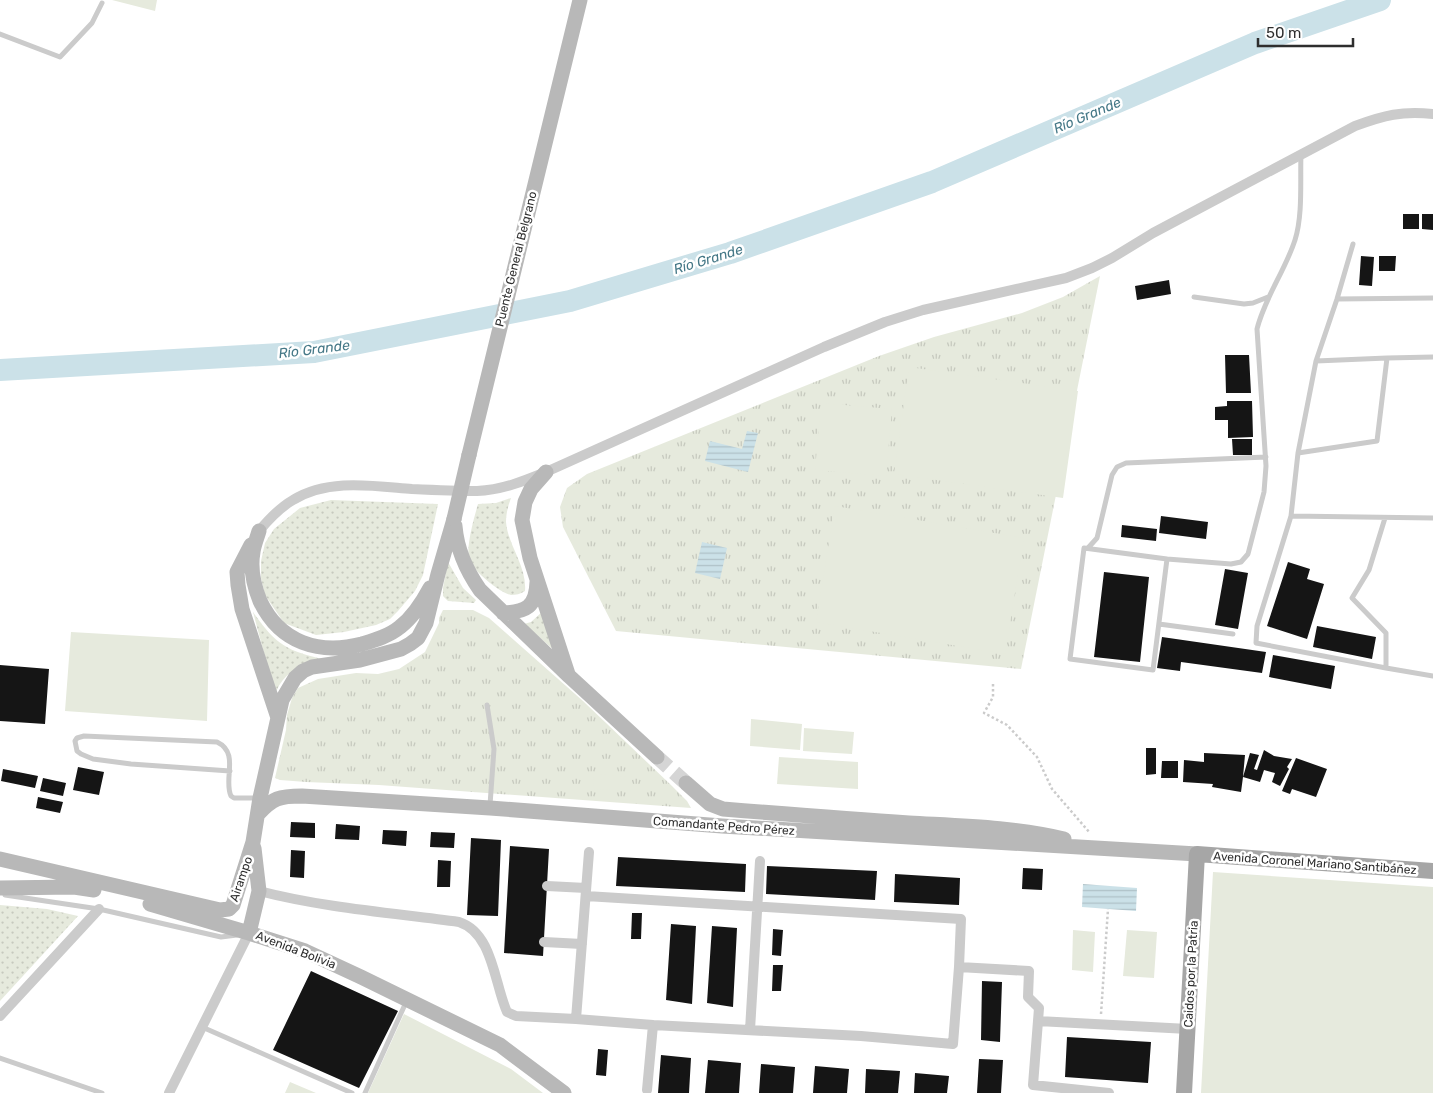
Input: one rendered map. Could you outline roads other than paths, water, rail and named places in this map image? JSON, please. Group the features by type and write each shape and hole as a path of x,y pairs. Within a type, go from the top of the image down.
{"main road":[{"name":"Puente General Belgrano","path":"438,574 454,519 531,194 580,0"},
{"path":"546,472 531,490 523,510 522,520 537,581 569,676"},
{"path":"454,519 458,547 468,572 480,590 657,757"},
{"path":"259,531 252,553 252,571 261,602 273,621 284,632 298,641 314,646 335,648 357,645 379,639 400,627 422,604 438,574"},
{"path":"259,531 242,560 237,578 242,609 278,720"},
{"name":"Airampo","path":"0,860 224,910 229,909 233,905 253,842 260,798 282,700 287,688 303,671 360,660 401,649 418,638 426,623 438,574"},
{"path":"503,613 516,612 529,606 536,595 537,581"},
{"path":"686,783 710,804 723,809 1042,834 1104,848"},
{"name":"Comandante Pedro Pérez","path":"258,814 270,802 291,796 490,808 722,826 1196,854"},
{"name":"Airampo","path":"249,932 260,891 253,842"},
{"name":"Avenida Coronel Mariano Santibáñez","path":"1196,854 1433,871"},
{"name":"Caidos por la Patria","path":"1184,1093 1196,854"},
{"path":"0,878 35,880 74,887"},
{"name":"Avenida Bolivia","path":"0,888 74,887 114,894 249,932 305,951 408,998 500,1045 564,1093"}],"street":[{"path":"259,531 275,512 294,499 315,490 337,486 373,485 413,489 478,491 502,488 546,472 824,347 885,322 923,310 1066,278 1092,268 1354,126 1384,115 1413,112 1433,114"},
{"path":"576,1019 588,852"},
{"path":"750,1030 760,861"},
{"path":"260,891 286,898 468,924 480,937 490,958 502,1002 507,1012 516,1016 861,1036 953,1044 962,919 758,908 586,892 547,886"},
{"path":"0,1016 99,909"},
{"path":"169,1093 249,932"},
{"path":"544,942 582,944"},
{"path":"960,967 1029,971 1028,997 1039,1008 1034,1085 1109,1093"},
{"path":"1038,1021 1188,1029"},
{"path":"647,1090 653,1025"}],"lane":[{"path":"0,34 60,57 92,23 102,4"},
{"path":"1088,548 1167,559 1231,564 1241,562 1248,554 1264,492 1266,457 1257,329 1268,297 1296,238 1300,211 1301,154"},
{"path":"1353,244 1316,360 1298,453 1291,516 1257,626 1256,643 1433,676"},
{"path":"1194,298 1244,304 1253,303 1268,297"},
{"path":"1337,299 1433,298"},
{"path":"1298,453 1377,441 1387,358"},
{"path":"1316,360 1433,358"},
{"path":"1167,559 1153,670 1070,659 1084,548 1088,548 1097,538 1112,475 1117,467 1126,463 1266,457"},
{"path":"1291,516 1433,518"},
{"path":"1385,518 1369,570 1352,598 1386,633 1386,668"},
{"path":"1159,624 1233,634"},
{"path":"487,705 494,749 490,808"},
{"path":"230,770 131,764 93,758 77,751 75,741 77,738 84,736 217,742 228,751 230,770 229,787 231,796 234,798 260,798"},
{"path":"0,894 99,909 221,937 249,932"},
{"path":"364,1093 408,998"},
{"path":"202,1027 352,1093"},
{"path":"0,1058 102,1093"}],"water":[{"path":"747,431 758,433 748,472 705,461 710,441 742,449"},
{"path":"702,542 727,548 720,579 695,573"},
{"path":"1083,884 1137,888 1136,911 1082,907"}],"waterway":[{"name":"Río Grande","path":"0,370 314,352 570,301 730,253 932,182 1255,43 1380,0"}],"tunnel":[{"path":"657,757 686,783"}]}
